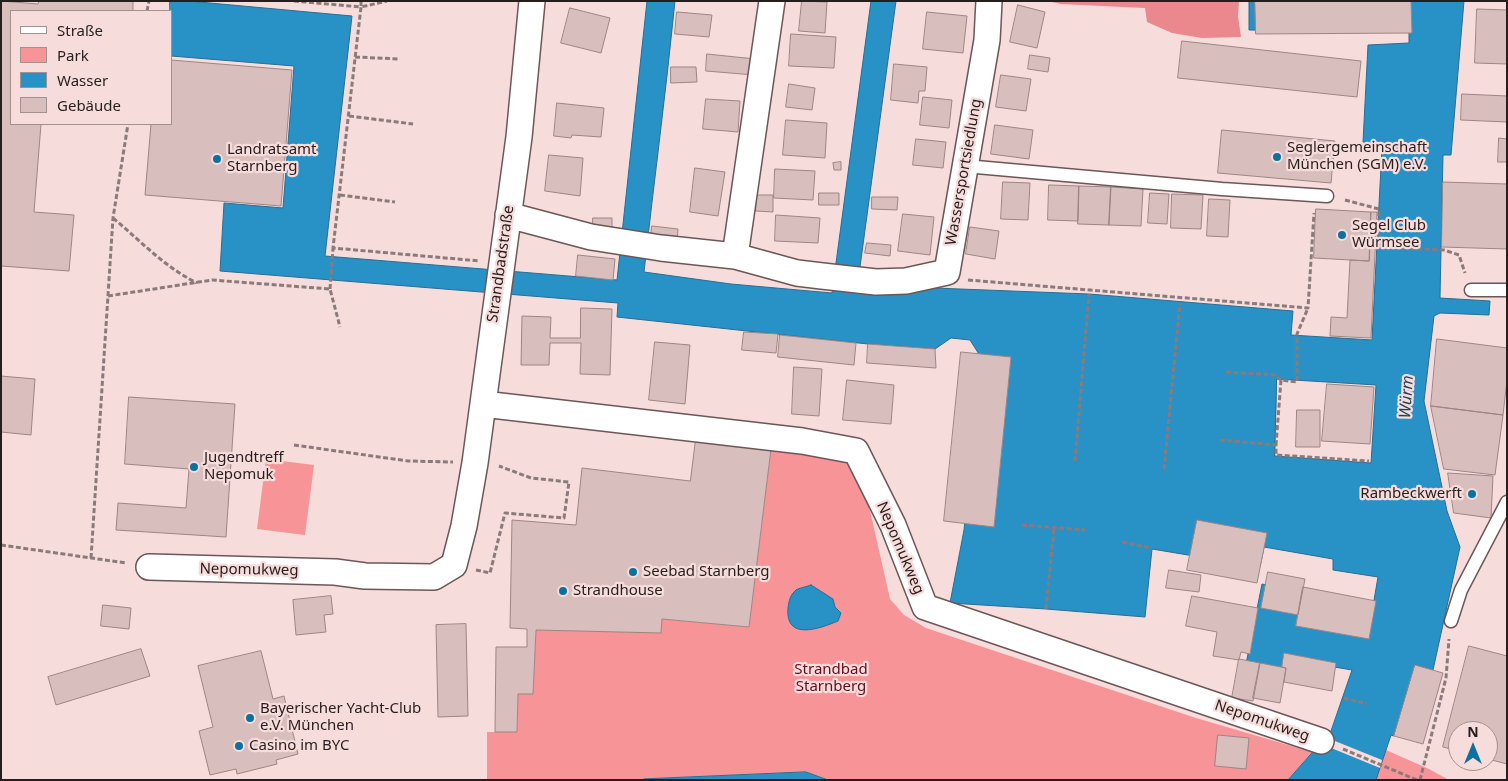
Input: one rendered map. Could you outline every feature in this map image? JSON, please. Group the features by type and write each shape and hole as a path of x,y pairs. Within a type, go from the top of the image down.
{"street":[{"name":"Strandbadstraße","path":"454,565 464,526 475,463 503,263 521,119 532,1"},
{"path":"735,256 772,1"},
{"name":"Wassersportsiedlung","path":"947,272 987,40 989,1"},
{"path":"508,215 591,237 661,248 735,256 788,271 822,276 876,282 906,281 947,272"},
{"name":"Nepomukweg","path":"483,404 802,440 856,451 893,525 925,607 1321,741"},
{"name":"Nepomukweg","path":"148,567 335,572 365,576 434,577 454,565"}],"lane":[{"path":"965,166 1222,189 1321,195"},
{"path":"1471,290 1507,290"},
{"path":"1451,620 1461,590 1507,502"}],"path":[{"path":"294,1 361,7 387,1"},
{"path":"340,327 330,289 361,1"},
{"path":"355,57 400,59"},
{"path":"349,116 413,124"},
{"path":"91,558 113,218 128,125"},
{"path":"340,195 395,202"},
{"path":"1226,372 1275,375 1281,380 1297,382 1297,334 1308,308 1321,195 1379,208 1378,248 1444,250 1459,255"},
{"path":"113,218 163,263 197,283"},
{"path":"333,248 503,263"},
{"path":"947,272 961,280 1308,308"},
{"path":"108,296 212,280 330,289"},
{"path":"1075,461 1089,294"},
{"path":"1164,470 1180,303"},
{"path":"1281,380 1276,455 1369,461"},
{"path":"1220,440 1276,445"},
{"path":"294,445 408,461 475,463 497,466 530,478 568,482 564,518 506,513 490,573 454,565"},
{"path":"1022,525 1085,530"},
{"path":"1046,609 1054,528"},
{"path":"1122,542 1152,548"},
{"path":"1,545 148,567"},
{"path":"1346,751 1419,780 1446,678 1451,620"},
{"path":"1344,698 1367,704"}],"green space":[{"name":"Strandbad Starnberg","path":"771,449 850,460 866,493 890,599 904,615 926,628 1196,718 1312,752 1288,780 828,780 806,772 641,780 487,780 487,732 517,732 518,694 533,693 536,630 662,619 749,627"},
{"path":"266,459 314,465 305,535 257,529"},
{"path":"1386,750 1429,769 1449,780 1376,780"}],"shaded area":[{"path":"1047,1 1239,1 1238,16 1241,37 1202,38 1172,33 1147,22 1145,8 1061,4"}],"water":[{"name":"Würm","path":"170,1 352,16 325,256 617,280 647,1 675,1 644,272 731,284 832,293 871,1 896,1 857,289 900,290 934,288 1089,294 1293,311 1291,335 1372,340 1382,147 1363,142 1368,45 1409,43 1409,32 1249,30 1249,1 1464,1 1451,155 1443,155 1440,298 1490,301 1489,315 1440,313 1434,316 1424,401 1447,511 1460,547 1433,670 1415,665 1394,736 1391,735 1376,780 1288,780 1331,731 1352,670 1287,659 1284,672 1246,664 1262,584 1373,606 1378,577 1333,570 1333,559 1264,547 1260,567 1152,549 1145,617 950,603 964,530 982,359 970,340 951,338 935,349 868,344 617,317 618,303 220,271 224,203 283,208 294,66 172,56 172,10 170,10","holes":["1277,379 1376,385 1371,463 1275,456"]},
{"path":"811,585 833,599 835,607 841,613 838,621 822,627 805,630 797,629 792,625 789,618 789,601 796,590"},
{"path":"806,772 828,780 641,780 644,779"}],"pier":[{"path":"1325,737 1382,760 1380,768 1319,743"}],"building":[{"path":"1,1 38,4 39,1 133,1 133,10 10,10 10,125 41,125 34,212 74,215 69,271 1,266"},
{"path":"802,1 827,2 825,33 799,31"},
{"path":"1255,1 1411,1 1412,33 1256,34"},
{"path":"1018,5 1045,12 1037,48 1010,42"},
{"path":"570,8 610,18 601,53 561,43"},
{"path":"1477,9 1507,10 1507,64 1475,63"},
{"path":"677,12 712,15 709,37 675,34"},
{"path":"927,12 967,16 963,53 923,49"},
{"path":"791,34 836,37 834,68 789,66"},
{"path":"1182,41 1361,61 1357,97 1178,78"},
{"path":"707,54 755,59 754,75 706,71"},
{"path":"1030,55 1050,58 1048,72 1028,69"},
{"name":"Landratsamt Starnberg","path":"172,60 292,70 281,206 145,195 151,125 172,125"},
{"path":"894,64 927,67 925,91 919,91 918,103 891,100"},
{"path":"671,67 696,67 697,82 671,83"},
{"path":"1001,75 1031,79 1026,111 996,107"},
{"path":"789,84 815,88 812,110 786,107"},
{"path":"1462,94 1507,96 1507,122 1461,120"},
{"path":"923,97 952,100 949,128 920,125"},
{"path":"706,99 740,101 738,132 703,129"},
{"path":"557,103 604,108 601,137 572,135 571,138 554,136"},
{"path":"786,120 827,123 825,158 783,155"},
{"path":"995,125 1033,130 1029,159 991,154"},
{"name":"Seglergemeinschaft München (SGM) e.V.","path":"1222,130 1335,141 1331,183 1218,173"},
{"path":"1499,138 1507,139 1507,162 1498,162"},
{"path":"916,139 946,142 943,168 913,165"},
{"path":"549,155 583,158 580,196 545,191"},
{"path":"841,162 841,170 834,170 833,163"},
{"path":"695,168 725,172 718,216 690,212"},
{"path":"775,169 815,171 813,200 774,198"},
{"path":"1003,182 1030,183 1028,220 1001,219"},
{"path":"1443,182 1507,184 1507,249 1442,247"},
{"path":"1049,185 1079,186 1078,221 1048,220"},
{"path":"1079,186 1111,187 1109,225 1078,224"},
{"path":"1111,187 1143,189 1141,226 1109,225"},
{"path":"819,193 839,193 839,205 819,205"},
{"path":"1150,193 1169,194 1167,224 1148,223"},
{"path":"1172,194 1203,195 1201,229 1171,228"},
{"path":"756,195 773,195 773,212 756,211"},
{"path":"872,197 898,197 897,210 872,209"},
{"path":"1209,199 1230,200 1228,237 1207,236"},
{"name":"Segel Club Würmsee","path":"1316,209 1371,212 1369,261 1314,258"},
{"path":"1371,212 1377,212 1371,338 1330,336 1331,317 1347,318 1350,260 1369,261"},
{"path":"903,214 934,217 930,255 898,251"},
{"path":"776,215 820,218 818,243 775,241"},
{"path":"593,218 612,218 612,231 593,231"},
{"path":"652,226 678,229 677,243 651,240"},
{"path":"970,227 999,231 995,259 966,254"},
{"path":"867,243 891,245 890,256 865,253"},
{"path":"578,255 615,259 613,280 576,276"},
{"path":"581,308 612,309 610,375 580,374 581,343 550,343 549,365 521,365 522,316 551,317 550,338 580,338"},
{"path":"744,332 778,334 776,353 742,350"},
{"path":"780,335 856,343 854,365 778,357"},
{"path":"1437,339 1507,348 1507,380 1503,415 1431,406"},
{"path":"655,342 690,345 685,404 649,400"},
{"path":"868,344 935,349 936,368 867,363"},
{"path":"961,352 1011,357 994,527 944,521"},
{"path":"794,367 822,369 819,416 792,414"},
{"path":"1,376 35,379 31,435 1,432"},
{"path":"847,380 894,385 891,424 843,420"},
{"path":"1327,384 1374,387 1370,444 1322,441"},
{"name":"Jugendtreff Nepomuk","path":"129,397 235,404 226,537 116,530 118,503 186,508 189,469 125,464"},
{"path":"1431,406 1503,415 1495,475 1444,469"},
{"path":"1297,410 1320,410 1320,447 1296,447"},
{"name":"Seebad Starnberg","path":"696,439 771,449 749,627 662,619 661,633 536,630 533,694 518,694 517,732 495,732 496,647 527,647 527,629 510,628 512,520 576,525 582,468 690,481"},
{"name":"Rambeckwerft","path":"1448,473 1493,476 1491,518 1454,513"},
{"path":"1197,520 1267,533 1257,583 1187,570"},
{"path":"1169,570 1201,575 1199,592 1166,588"},
{"path":"1268,572 1305,579 1298,615 1261,608"},
{"path":"1303,587 1376,601 1369,639 1296,626"},
{"path":"331,596 333,614 324,615 326,632 296,635 293,600"},
{"path":"1192,596 1258,608 1250,654 1241,652 1239,660 1213,656 1217,632 1186,626"},
{"path":"103,605 131,608 129,629 101,626"},
{"path":"466,624 468,716 438,717 436,625"},
{"path":"1469,646 1507,656 1507,764 1498,762 1498,721 1450,721"},
{"path":"141,649 150,676 56,705 48,677"},
{"name":"Bayerischer Yacht-Club e.V. München","path":"261,651 273,699 284,696 298,754 276,760 277,764 237,774 236,769 210,775 199,731 213,727 198,666"},
{"path":"1284,653 1336,663 1332,691 1284,682 1286,668 1282,667"},
{"path":"1239,659 1260,663 1253,701 1232,698"},
{"path":"1260,663 1286,668 1280,703 1253,698"},
{"path":"1415,665 1443,673 1423,744 1394,736"},
{"path":"1448,728 1448,748 1443,747"},
{"path":"1218,735 1249,738 1246,769 1215,766"}],"place":[{"name":"Seglergemeinschaft München (SGM) e.V.","path":"1277,157"},
{"name":"Landratsamt Starnberg","path":"217,159"},
{"name":"Segel Club Würmsee","path":"1342,235"},
{"name":"Jugendtreff Nepomuk","path":"194,467"},
{"name":"Rambeckwerft","path":"1472,494"},
{"name":"Seebad Starnberg","path":"633,572"},
{"name":"Strandhouse","path":"563,591"},
{"name":"Bayerischer Yacht-Club e.V. München","path":"250,718"},
{"name":"Casino im BYC","path":"239,746"}]}
